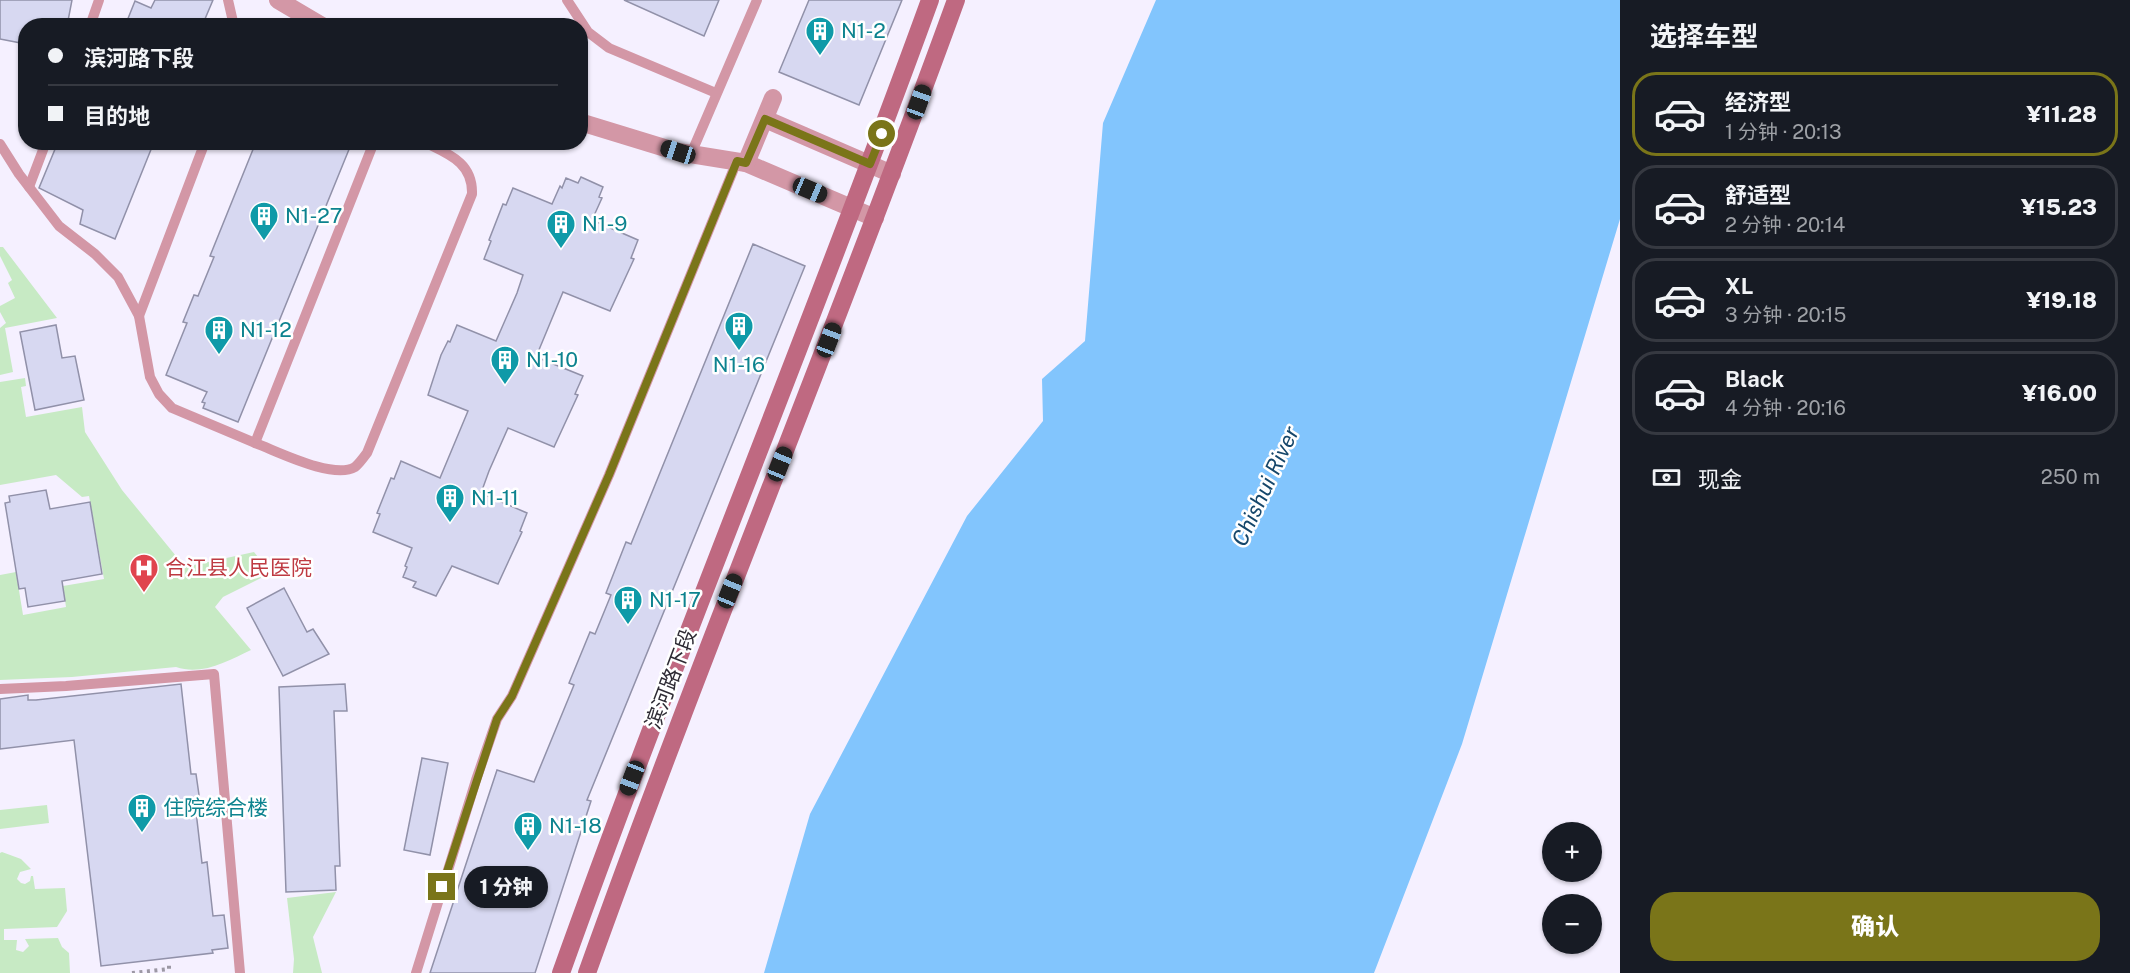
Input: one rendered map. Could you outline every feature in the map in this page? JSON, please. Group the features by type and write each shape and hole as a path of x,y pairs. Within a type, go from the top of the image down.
{"street":[{"path":"278,0 308,18"},
{"name":"滨河路下段","path":"561,973 623,800 853,209 930,0"},
{"name":"滨河路下段","path":"587,973 676,731 892,174 956,0"},
{"path":"742,162 765,119 773,98"},
{"path":"765,119 892,174"},
{"path":"588,124 691,154 742,162 875,218"}],"lane":[{"path":"93,18 99,0"},
{"path":"228,0 232,18"},
{"path":"567,0 579,18"},
{"path":"691,154 757,0"},
{"path":"588,32 609,48 716,93"},
{"path":"0,144 59,226 95,254 118,277 139,316 150,377 159,394 172,408 323,469 343,470 354,467 368,453 472,194 472,184 464,166 458,159 439,150"},
{"path":"29,187 43,150"},
{"path":"139,316 203,150"},
{"path":"255,443 371,150"},
{"path":"416,973 497,719 512,696 742,162"},
{"path":"0,689 214,674 240,973"}],"path":[{"path":"132,973 169,969 169,964"}],"green space":[{"path":"0,247 3,247 57,318 5,328 13,372 0,375 0,328 6,323 0,312 0,306 15,298 8,283 12,280 0,256"},
{"path":"25,378 26,386 21,387 26,417 82,407 85,432 122,490 185,567 254,552 271,573 223,597 215,607 251,650 215,666 195,670 176,667 72,677 0,680 0,575 16,572 23,615 66,607 63,586 104,579 89,496 82,497 56,475 0,485 0,382"},
{"path":"47,805 49,823 0,829 0,810"},
{"path":"0,853 21,859 31,869 20,872 17,879 21,883 25,884 33,876 35,889 65,888 67,911 57,927 4,929 4,940 17,940 16,950 23,952 29,946 25,939 58,938 62,947 69,953 70,973 0,973"},
{"path":"336,892 313,937 322,973 293,973 294,959 287,898"}],"water":[{"name":"Chishui River","path":"1156,0 1620,0 1620,219 1462,744 1374,973 764,973 810,814 967,516 1043,421 1042,379 1085,341 1103,123"}],"building":[{"path":"0,0 72,0 69,18 18,18 18,42 0,39"},
{"path":"155,0 213,0 205,18 128,18 135,1 151,8"},
{"path":"624,0 719,0 704,36"},
{"name":"N1-2","path":"809,0 902,0 859,105 779,72"},
{"path":"55,150 151,150 115,239 80,224 83,210 39,188"},
{"path":"253,150 349,150 238,422 203,408 205,403 202,402 207,392 166,375 187,323 183,322 194,295 198,296 214,257 210,256"},
{"path":"581,177 603,187 599,197 602,198 592,220 638,240 631,258 634,259 610,311 563,292 536,357 583,376 575,394 578,395 554,447 508,428 489,471 481,493 527,513 520,531 522,532 498,584 452,566 436,596 413,587 416,582 403,577 412,548 373,532 380,514 377,513 391,478 394,479 401,461 440,478 468,411 428,395 441,355 448,341 450,342 457,325 496,341 517,293 523,275 484,259 503,204 506,205 513,188 552,204 566,178 578,183"},
{"path":"753,244 805,266 587,800 591,801 535,973 430,973 497,770 534,782 574,685 569,683 590,632 595,634 611,595 606,593 626,542 631,544"},
{"path":"56,325 62,358 75,356 84,400 35,410 20,332"},
{"path":"46,490 50,509 90,502 102,574 62,581 65,601 28,607 25,588 19,589 5,503 10,502 9,496"},
{"path":"284,588 307,632 313,629 329,654 283,676 247,608"},
{"name":"住院综合楼","path":"181,684 191,774 196,774 200,802 195,803 202,863 207,862 213,916 224,915 228,948 212,950 213,953 101,966 74,740 0,749 0,699 28,695 28,700 36,700"},
{"path":"345,684 347,711 334,711 340,866 335,866 336,890 286,892 279,687"},
{"path":"422,758 448,763 430,855 404,850"}],"place":[{"name":"N1-2","path":"820,56"},
{"name":"N1-27","path":"264,242"},
{"name":"N1-9","path":"561,250"},
{"name":"N1-16","path":"739,352"},
{"name":"N1-12","path":"219,356"},
{"name":"N1-10","path":"505,386"},
{"name":"N1-11","path":"450,524"},
{"name":"合江县人民医院","path":"144,594"},
{"name":"N1-17","path":"628,626"},
{"name":"住院综合楼","path":"142,834"},
{"name":"N1-18","path":"528,852"}],"route":[{"path":"442,887 497,719 512,696 600,495 737,161 746,163 765,119 870,164 882,134"}]}
